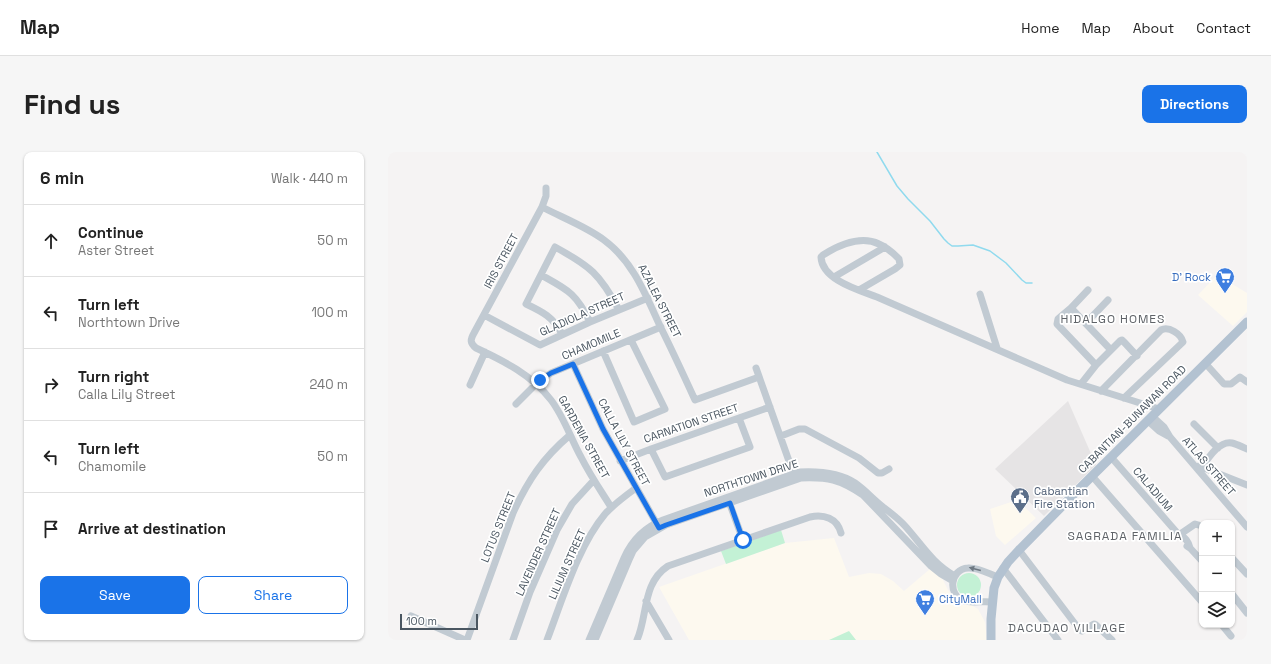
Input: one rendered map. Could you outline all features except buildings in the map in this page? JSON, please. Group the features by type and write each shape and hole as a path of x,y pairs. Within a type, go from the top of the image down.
{"main road":[{"name":"CABANTIAN-BUNAWAN ROAD","path":"992,640 991,619 994,588 1003,568 1092,476 1247,322"}],"street":[{"name":"IRIS STREET","path":"472,344 471,338 542,207 546,196 546,188"},
{"name":"AZALEA STREET","path":"542,207 592,232 604,240 623,257 631,267 648,298 695,400 759,376"},
{"path":"859,290 900,265 899,259 875,242 856,240 827,252 821,257 822,263 825,268 843,284 997,348 1067,380 1124,398 1153,415"},
{"path":"562,334 551,319 542,312 526,304 555,247 578,260 597,274 619,310"},
{"path":"834,277 884,247"},
{"path":"541,275 569,292 579,303 590,322"},
{"path":"1088,290 1072,308 1058,319 1057,324 1096,365"},
{"path":"980,294 997,348"},
{"name":"GLADIOLA STREET","path":"484,315 540,345 562,334 648,298"},
{"path":"1086,323 1108,300"},
{"path":"1072,308 1111,350"},
{"name":"CHAMOMILE","path":"516,404 536,384 551,373 661,327"},
{"path":"1101,391 1164,328 1169,329 1179,335 1183,342 1124,398"},
{"path":"603,351 634,422 665,410 631,340"},
{"path":"1081,384 1096,365 1120,340 1122,340 1136,356"},
{"name":"GARDENIA STREET","path":"472,344 476,348 520,371 536,384 551,400 594,480 611,507"},
{"path":"470,385 485,352"},
{"path":"1205,363 1224,384 1231,384 1240,377 1246,378"},
{"name":"CALLA LILY STREET","path":"573,364 603,429 657,526"},
{"path":"756,368 794,477"},
{"name":"CARNATION STREET","path":"620,461 651,448 770,407"},
{"name":"ATLAS STREET","path":"1153,415 1158,431 1170,437 1192,463 1200,469 1247,527"},
{"path":"651,448 665,477 715,460 750,447 739,418"},
{"path":"1194,424 1218,448"},
{"path":"780,436 799,429 805,429 859,458 878,473 882,473 889,469"},
{"name":"LOTUS STREET","path":"466,640 520,497 544,460 570,435"},
{"path":"1247,450 1230,442 1223,444 1200,469 1247,485"},
{"name":"CALADIUM","path":"1111,457 1179,535 1182,541 1199,558"},
{"path":"1092,476 1199,599"},
{"name":"NORTHTOWN DRIVE","path":"589,640 628,548 642,533 657,526 666,525 728,500 794,477 820,477 832,479 863,495 939,569 954,579"},
{"name":"LAVENDER STREET","path":"513,640 530,592 557,530 572,504 594,480"},
{"name":"LILIUM STREET","path":"547,640 584,546 597,524 611,507 636,488"},
{"path":"728,500 743,540"},
{"path":"637,640 646,601 653,582 657,575 668,566 794,521 818,515 830,518 835,522 841,533"},
{"path":"1179,535 1195,524 1199,525"},
{"name":"NORTHTOWN DRIVE","path":"595,640 633,551 657,526"},
{"path":"1019,550 1079,629 1082,631 1096,624 1112,640"},
{"path":"1235,561 1247,574"},
{"path":"992,602 968,602 960,599 954,593 952,585 954,579 962,569 969,568 998,577"},
{"path":"1003,568 1058,640"},
{"path":"1235,598 1247,613"},
{"path":"646,601 669,640"},
{"path":"411,616 466,640"},
{"path":"642,623 656,619"},
{"path":"1224,628 1231,636"}],"shaded area":[{"path":"1217,275 1247,293 1247,312 1233,326 1198,295"},
{"path":"1068,401 1096,465 1044,516 995,469"},
{"path":"1017,500 1036,518 1005,545 996,536 990,509"},
{"path":"834,538 849,577 869,573 881,574 893,581 904,591 930,569 943,580 955,599 978,609 985,622 987,640 689,640 659,587 785,543"}],"green space":[{"path":"781,530 785,543 726,564 721,551"},
{"path":"969,573 974,574 980,580 980,590 974,596 969,597 964,596 958,590 957,585 958,580 964,574"},
{"path":"849,631 856,640 829,640"}],"waterway":[{"path":"877,152 897,186 930,221 948,243 952,246 973,245 990,251 1006,263 1022,280 1026,283 1032,283"}],"place":[{"name":"D' Rock","path":"1225,294"},
{"name":"Cabantian Fire Station","path":"1020,514"},
{"name":"CityMall","path":"925,616"}],"district":[{"name":"HIDALGO HOMES","path":"1113,319"},
{"name":"SAGRADA FAMILIA","path":"1125,536"},
{"name":"DACUDAO VILLAGE","path":"1067,628"}],"route":[{"path":"540,380 551,373 573,364 614,450 659,528 730,503 743,540"}]}
